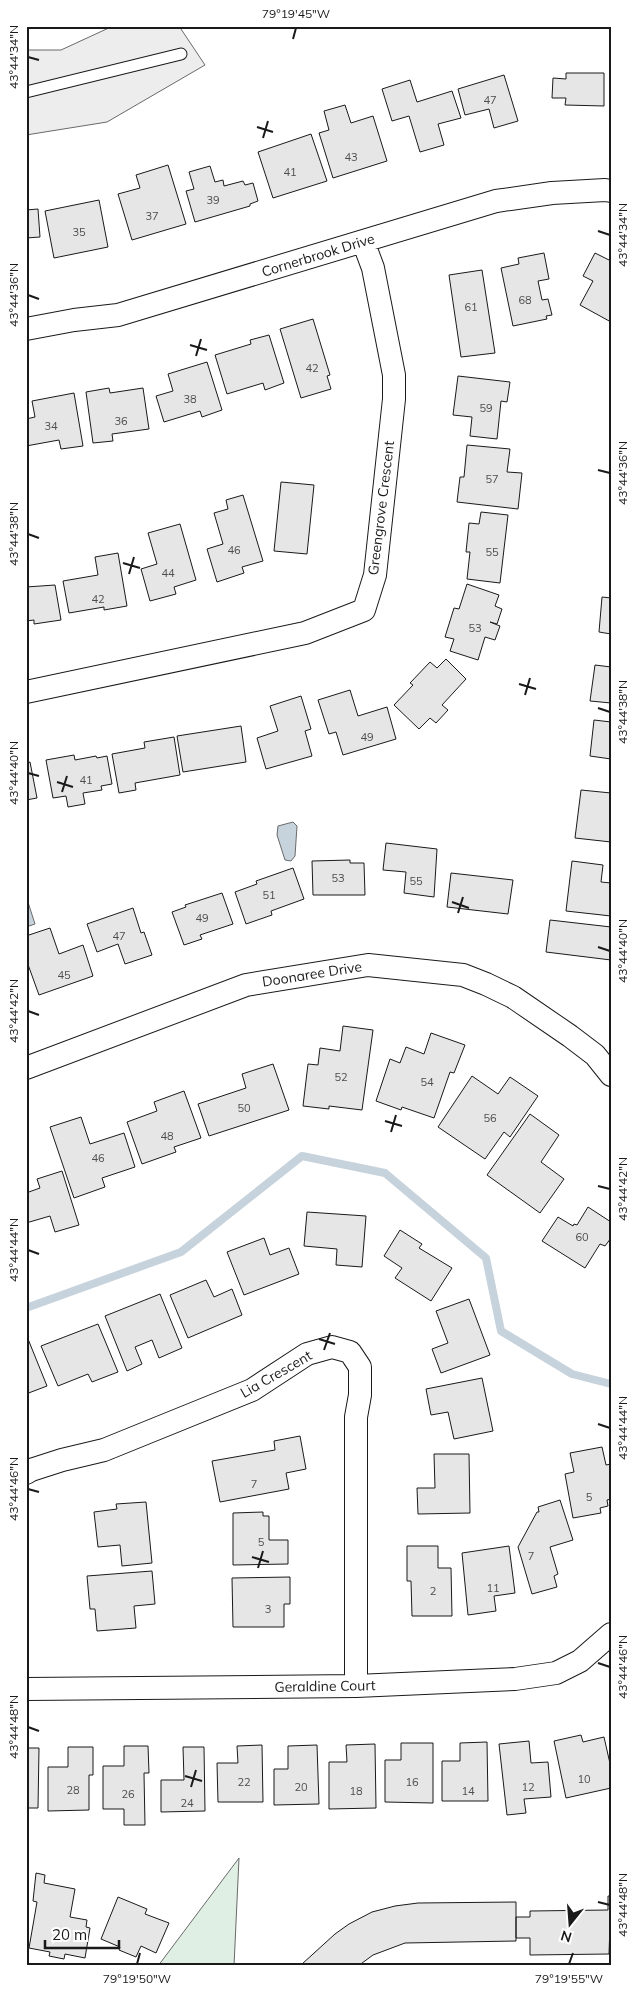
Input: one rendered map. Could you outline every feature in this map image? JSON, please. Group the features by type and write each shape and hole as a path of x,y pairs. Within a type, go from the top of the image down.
{"street":[{"name":"Cornerbrook Drive","path":"26,329 74,320 118,315 496,201 552,192 611,191"},
{"name":"Greengrove Crescent","path":"26,692 306,633 364,610 375,575 394,399 394,376 373,268 363,241"},
{"name":"Doonaree Drive","path":"26,1068 246,985 368,965 463,975 486,984 513,997 563,1031 595,1055 611,1075"},
{"name":"Lia Crescent","path":"26,1473 54,1463 104,1450 252,1390 307,1354 332,1347 350,1352 360,1367 360,1395 356,1417 356,1686"},
{"name":"Geraldine Court","path":"26,1689 356,1686 515,1679 556,1673 580,1661 611,1634"}],"lane":[{"path":"26,92 181,54"}],"green space":[{"path":"239,1858 234,1966 158,1966"}],"shaded area":[{"path":"113,26 179,26 205,65 107,122 26,135 26,50 61,50"},
{"path":"293,822 297,826 295,856 291,861 285,860 277,835 278,826"},
{"path":"26,896 35,924 26,927"}],"building":[{"path":"566,73 604,73 604,106 565,105 566,98 552,98 553,78 566,79"},
{"path":"504,75 518,121 494,128 489,109 465,115 458,89"},
{"path":"410,80 417,102 452,91 461,118 438,124 444,145 420,152 409,116 392,121 382,89"},
{"path":"345,105 351,123 373,116 387,161 333,178 319,133 329,130 324,111"},
{"path":"311,134 327,181 273,198 258,152"},
{"path":"168,165 186,224 132,240 118,194 140,188 136,175"},
{"path":"210,166 215,182 223,180 224,186 243,181 245,185 253,183 258,201 250,204 250,206 195,222 186,191 194,189 189,172"},
{"path":"99,200 108,247 54,258 45,211"},
{"path":"38,209 40,237 26,238 26,210"},
{"path":"544,253 549,279 538,281 542,300 548,299 552,315 546,316 547,319 513,326 501,268 519,264 518,258"},
{"path":"595,253 611,261 611,322 580,305 593,281 583,276"},
{"path":"482,270 495,353 461,357 449,275"},
{"path":"313,319 330,375 327,376 331,389 301,398 280,329"},
{"path":"269,335 284,383 265,390 263,383 227,394 215,355 251,344 250,340"},
{"path":"207,362 222,410 202,417 200,411 164,422 156,396 173,391 168,374"},
{"path":"458,376 510,382 507,402 501,401 497,439 470,436 472,417 453,415"},
{"path":"109,388 110,393 143,388 149,429 112,434 113,441 93,443 86,392"},
{"path":"74,393 83,446 61,449 59,440 26,446 26,419 35,417 32,401"},
{"path":"467,445 510,449 507,472 522,473 518,509 457,502 460,477 464,477"},
{"path":"281,482 314,485 307,554 274,551"},
{"path":"243,495 263,561 242,567 244,573 217,582 207,549 223,544 214,513 228,509 226,500"},
{"path":"481,512 508,515 500,583 467,579 470,552 466,552 469,523 479,524"},
{"path":"180,524 196,580 174,587 176,594 150,601 141,569 157,564 148,533"},
{"path":"118,553 127,606 104,610 104,607 69,613 63,581 98,575 95,557"},
{"path":"467,584 499,595 495,606 502,609 497,624 490,622 500,626 495,640 485,637 478,660 450,651 454,639 445,637 454,608 459,609"},
{"path":"55,585 61,620 34,624 34,620 26,621 26,587"},
{"path":"602,597 611,598 611,634 599,632"},
{"path":"446,659 466,679 442,705 448,710 436,723 430,718 419,729 394,705 413,685 410,683 430,662 437,668"},
{"path":"595,665 611,667 611,703 590,701"},
{"path":"350,690 358,716 387,707 396,739 343,755 336,732 329,734 318,700"},
{"path":"301,696 311,729 305,731 312,756 266,769 257,738 278,731 270,706"},
{"path":"594,720 611,722 611,759 590,756"},
{"path":"241,726 246,762 183,772 177,736"},
{"path":"174,737 180,775 135,783 136,790 119,793 112,754 145,748 144,742"},
{"path":"74,755 75,760 107,756 112,784 101,786 102,790 83,793 85,804 68,807 66,796 53,798 46,760"},
{"path":"30,762 37,798 26,800 26,763"},
{"path":"581,790 611,793 611,842 575,838"},
{"path":"386,843 437,849 434,897 404,893 406,872 383,870"},
{"path":"350,860 350,863 364,863 365,895 313,895 312,861"},
{"path":"572,861 603,865 601,882 611,883 611,916 566,911"},
{"path":"293,868 304,899 271,911 272,915 246,924 235,892 257,884 256,881"},
{"path":"451,873 513,880 508,914 447,907"},
{"path":"222,893 233,924 200,935 202,939 184,945 172,912 186,907 185,905"},
{"path":"133,908 141,933 144,932 152,955 125,964 118,944 97,952 87,924"},
{"path":"550,920 611,927 611,960 546,952"},
{"path":"50,928 59,954 83,945 93,976 39,995 26,959 26,936"},
{"path":"343,1026 373,1030 362,1110 329,1106 329,1109 303,1106 308,1064 318,1065 320,1048 340,1051"},
{"path":"431,1033 465,1045 454,1073 450,1072 434,1118 402,1107 401,1110 376,1101 390,1059 400,1063 406,1047 424,1054"},
{"path":"273,1064 289,1110 209,1136 198,1104 246,1088 242,1074"},
{"path":"472,1076 498,1094 510,1077 538,1096 510,1137 504,1132 485,1159 438,1127"},
{"path":"184,1091 201,1138 174,1147 176,1152 142,1164 127,1122 157,1111 154,1102"},
{"path":"530,1114 559,1135 541,1162 564,1179 540,1213 487,1175"},
{"path":"81,1117 90,1144 124,1133 135,1167 102,1178 105,1187 74,1198 50,1127"},
{"path":"62,1171 79,1225 55,1232 50,1216 26,1223 26,1193 40,1188 37,1179"},
{"path":"588,1207 611,1222 611,1238 605,1246 600,1244 585,1268 542,1241 558,1217 573,1226 574,1224 577,1225"},
{"path":"307,1212 366,1216 362,1267 336,1265 337,1249 304,1246"},
{"path":"400,1230 422,1244 419,1248 452,1268 431,1301 395,1278 402,1268 384,1256"},
{"path":"264,1238 270,1255 289,1248 299,1274 244,1295 227,1252"},
{"path":"206,1280 214,1297 232,1289 242,1315 188,1338 170,1295"},
{"path":"160,1294 182,1348 159,1358 152,1340 135,1347 142,1364 127,1371 105,1316"},
{"path":"469,1299 490,1355 441,1373 432,1349 448,1343 436,1311"},
{"path":"98,1324 118,1372 92,1382 88,1374 58,1386 41,1346"},
{"path":"26,1334 47,1386 26,1394"},
{"path":"482,1378 493,1431 454,1439 448,1412 431,1415 426,1389"},
{"path":"300,1436 306,1469 286,1473 289,1489 220,1502 212,1461 275,1450 274,1441"},
{"path":"602,1447 606,1465 611,1464 611,1499 607,1500 608,1506 600,1508 601,1513 573,1518 565,1474 574,1472 570,1453"},
{"path":"434,1454 469,1454 470,1513 418,1514 417,1488 435,1488"},
{"path":"560,1500 573,1540 550,1547 558,1574 554,1576 557,1587 532,1594 518,1547 537,1512 539,1512 538,1507"},
{"path":"146,1502 152,1563 122,1566 120,1545 98,1547 94,1512 117,1509 116,1504"},
{"path":"263,1512 263,1516 269,1516 269,1540 288,1540 288,1564 233,1565 233,1513"},
{"path":"407,1546 438,1546 438,1568 451,1568 452,1616 412,1616 411,1581 407,1581"},
{"path":"509,1546 515,1593 494,1596 496,1611 468,1615 462,1553"},
{"path":"152,1571 155,1604 134,1606 136,1628 97,1631 95,1609 90,1609 87,1576"},
{"path":"290,1577 290,1604 284,1604 284,1627 233,1627 232,1578"},
{"path":"581,1735 583,1742 604,1737 611,1768 611,1788 566,1798 554,1741"},
{"path":"529,1741 531,1763 548,1762 551,1797 524,1799 526,1813 507,1815 499,1744"},
{"path":"487,1742 488,1801 442,1801 442,1761 460,1761 460,1743"},
{"path":"401,1743 433,1743 433,1803 385,1802 385,1760 401,1760"},
{"path":"375,1744 376,1808 329,1809 329,1762 347,1762 346,1745"},
{"path":"262,1745 263,1802 218,1802 217,1763 238,1763 237,1746"},
{"path":"317,1745 319,1804 274,1805 274,1769 288,1769 288,1746"},
{"path":"124,1746 148,1746 149,1773 144,1773 145,1825 124,1825 124,1809 103,1809 103,1766 124,1766"},
{"path":"68,1747 93,1747 93,1775 89,1775 89,1810 48,1811 48,1767 68,1767"},
{"path":"183,1747 204,1747 205,1811 161,1812 161,1780 184,1780"},
{"path":"26,1748 39,1748 38,1808 26,1808"},
{"path":"36,1873 45,1875 44,1883 75,1889 70,1917 87,1920 86,1927 90,1928 85,1958 65,1954 64,1959 49,1956 50,1952 29,1948 37,1902 33,1901"},
{"path":"608,1896 611,1896 609,1954 530,1955 530,1938 516,1938 516,1917 530,1917 530,1911 608,1910"},
{"path":"118,1897 147,1909 145,1914 169,1923 156,1953 141,1946 136,1957 119,1950 120,1947 101,1939"},
{"path":"516,1902 516,1941 405,1943 373,1955 358,1966 303,1966 302,1964 335,1934 372,1912 418,1903"}],"waterway":[{"path":"26,1308 181,1252 302,1156 385,1173 486,1258 501,1331 572,1374 611,1384"}]}
